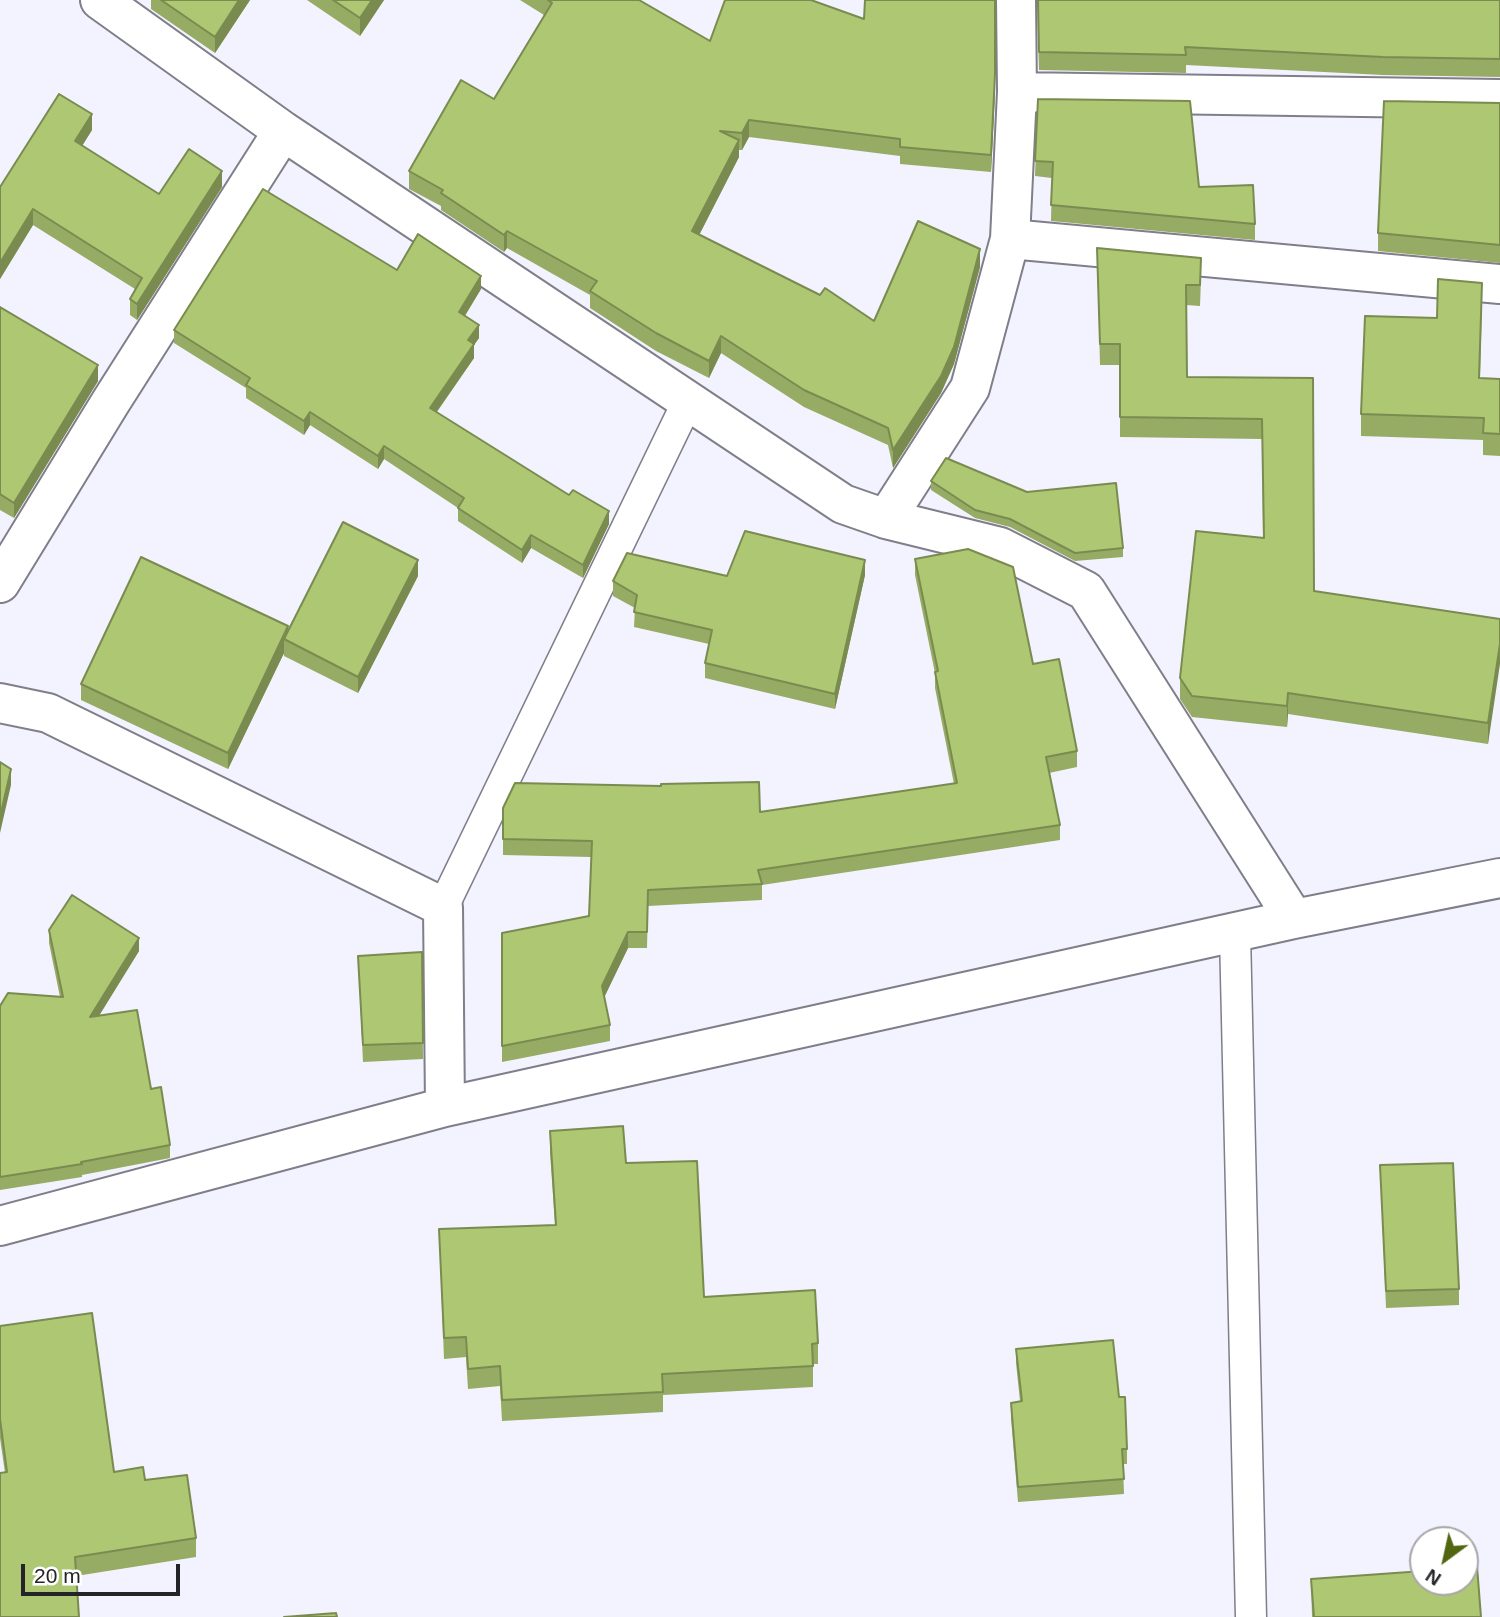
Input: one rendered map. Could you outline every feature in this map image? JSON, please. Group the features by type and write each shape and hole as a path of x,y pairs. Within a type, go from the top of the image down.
{"street":[{"path":"100,0 283,131 843,504 886,519 1000,547 1086,591 1294,919"},
{"path":"886,519 970,388 1010,239 1017,92 1016,0"},
{"path":"1017,92 1500,99"},
{"path":"0,583 110,403 283,131"},
{"path":"1010,239 1500,284"},
{"path":"0,703 48,713 443,907 445,1107"},
{"path":"0,1226 445,1107 1294,919 1500,878"}],"lane":[{"path":"443,907 688,401"},
{"path":"1235,934 1251,1617"}],"building":[{"path":"161,0 239,0 215,37"},
{"path":"333,0 372,0 360,18"},
{"path":"548,0 639,0 710,41 725,0 811,0 864,19 865,0 995,0 991,155 900,147 900,139 749,120 742,133 720,131 739,140 692,231 820,295 825,288 874,321 918,221 980,249 954,347 941,376 893,450 888,428 804,390 721,336 709,361 656,333 590,291 597,281 507,231 504,235 441,193 443,190 409,171 461,80 494,99 552,3"},
{"path":"1038,0 1500,0 1500,59 1383,57 1185,47 1186,55 1039,52"},
{"path":"59,94 92,114 75,141 159,194 189,149 222,171 137,304 130,299 142,278 33,209 0,263 0,187"},
{"path":"1038,99 1190,101 1199,187 1253,185 1255,224 1051,205 1053,162 1035,161"},
{"path":"1384,101 1500,103 1500,245 1378,233"},
{"path":"263,189 397,270 418,234 481,276 459,312 479,325 468,340 474,344 430,408 569,495 573,490 609,511 583,565 531,535 522,550 458,508 464,498 384,446 378,456 310,412 304,421 246,385 250,378 174,330"},
{"path":"1097,248 1201,258 1200,285 1186,285 1187,377 1313,378 1314,591 1500,619 1500,644 1488,723 1288,693 1287,706 1192,696 1180,678 1196,531 1264,538 1262,419 1120,417 1120,344 1100,344"},
{"path":"1438,279 1482,283 1479,378 1500,379 1500,434 1483,433 1484,418 1361,414 1365,316 1437,318"},
{"path":"0,307 98,365 14,503 0,494"},
{"path":"946,458 1027,492 1116,483 1123,548 1075,553 1010,519 975,510 931,481"},
{"path":"343,522 418,560 358,677 284,639"},
{"path":"745,531 865,560 835,694 705,663 712,630 634,612 637,595 613,581 627,553 727,576"},
{"path":"968,549 1013,567 1033,664 1059,659 1077,751 1046,757 1060,825 758,870 762,884 648,890 647,932 628,932 602,986 610,1025 502,1046 502,933 589,916 592,841 503,839 503,808 515,783 661,786 759,782 760,812 957,783 915,559"},
{"path":"141,557 288,626 228,753 81,684"},
{"path":"0,762 11,769 0,817"},
{"path":"72,895 139,938 90,1017 137,1010 151,1089 161,1087 170,1145 81,1162 82,1164 0,1177 0,1006 8,993 63,997 49,930"},
{"path":"422,952 423,1043 363,1045 358,956"},
{"path":"623,1126 626,1163 697,1161 704,1297 815,1290 818,1343 812,1344 813,1366 662,1374 663,1392 502,1400 500,1366 468,1369 466,1337 444,1338 439,1229 556,1225 550,1131"},
{"path":"1453,1163 1459,1289 1386,1291 1380,1165"},
{"path":"92,1313 114,1472 143,1467 145,1480 187,1475 196,1538 75,1557 79,1617 0,1617 0,1473 7,1472 0,1419 0,1326"},
{"path":"1113,1340 1119,1397 1125,1397 1127,1449 1122,1449 1124,1479 1018,1487 1011,1403 1022,1401 1016,1349"},
{"path":"1409,1572 1409,1596 1479,1596 1479,1592 1481,1617 1314,1617 1311,1579"},
{"path":"336,1613 337,1617 284,1617"}]}
